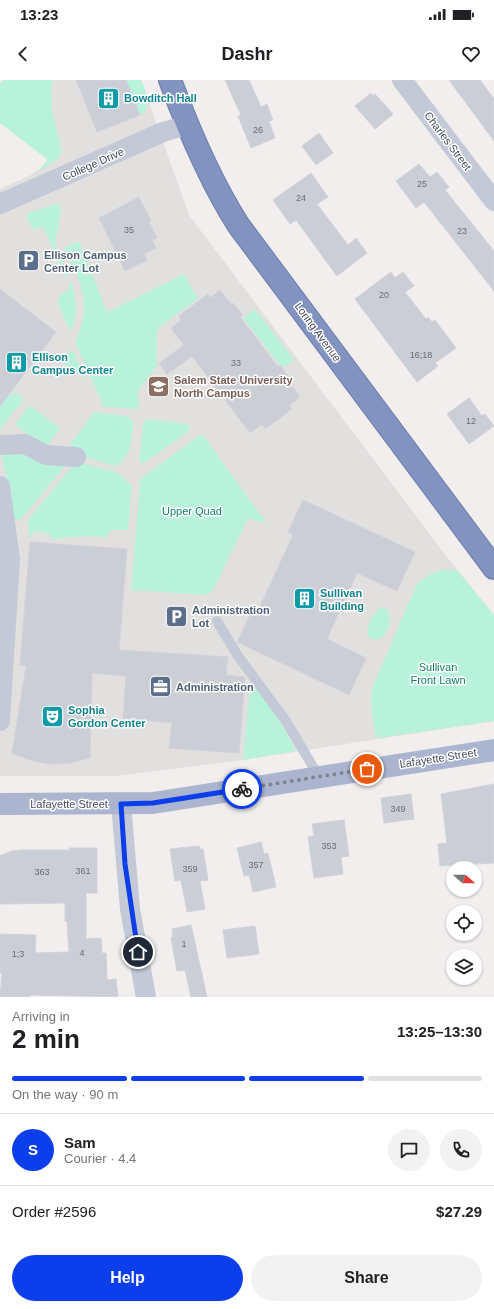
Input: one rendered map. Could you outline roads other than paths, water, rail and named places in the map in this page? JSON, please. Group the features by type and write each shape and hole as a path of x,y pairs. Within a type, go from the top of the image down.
{"highway":[{"name":"Loring Avenue","path":"170,80 187,125 222,200 239,226 494,568"}],"main road":[{"name":"Lafayette Street","path":"0,804 153,803 494,750"}],"street":[{"name":"Charles Street","path":"402,80 494,201"},
{"name":"College Drive","path":"0,204 163,132 187,125"},
{"path":"0,445 24,444 46,455 76,457"},
{"path":"0,486 10,559 0,721"},
{"path":"121,804 130,909 146,997"}],"lane":[{"path":"217,621 238,656 286,721 319,776"}],"place":[{"name":"Bowditch Hall","path":"108,98"},
{"name":"Ellison Campus Center Lot","path":"29,261"},
{"name":"Ellison Campus Center","path":"16,363"},
{"name":"Salem State University North Campus","path":"159,386"},
{"name":"Sullivan Building","path":"304,599"},
{"name":"Administration Lot","path":"176,616"},
{"name":"Administration","path":"160,687"},
{"name":"Sophia Gordon Center","path":"52,716"}],"park label":[{"name":"Upper Quad","path":"192,511"},
{"name":"Sullivan Front Lawn","path":"438,673"}]}
